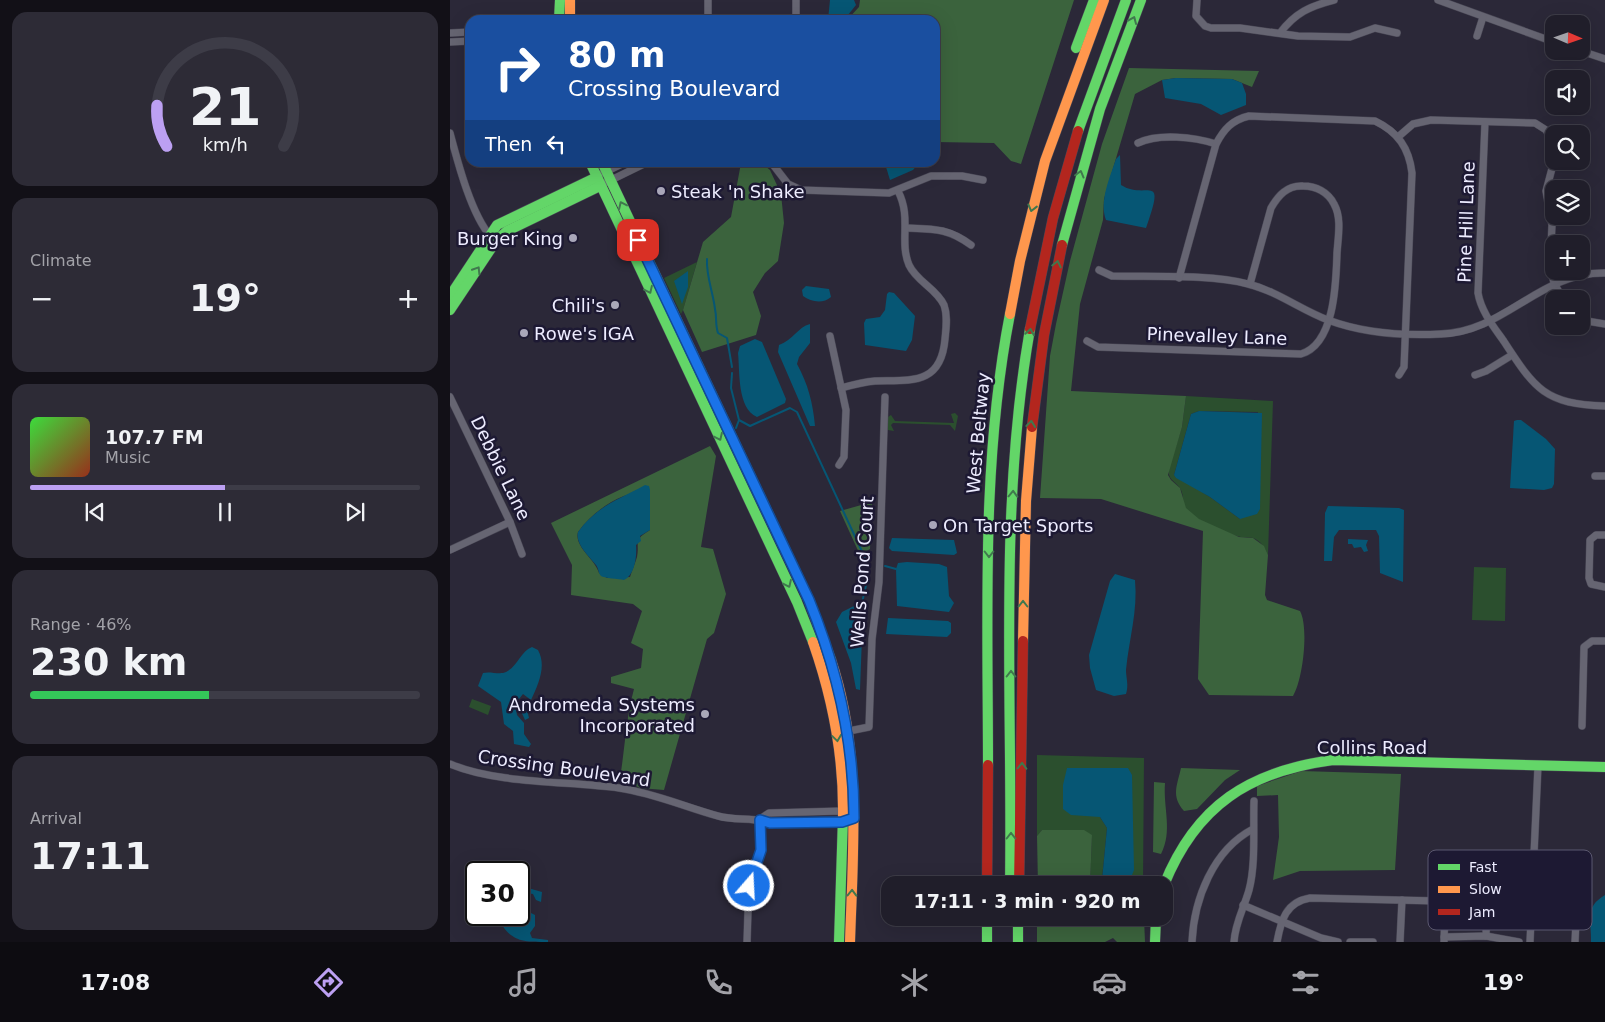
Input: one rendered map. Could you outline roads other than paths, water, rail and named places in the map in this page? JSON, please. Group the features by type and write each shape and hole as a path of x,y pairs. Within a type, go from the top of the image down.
{"main road":[{"path":"559,15 560,0"},
{"path":"570,0 570,15"},
{"path":"1045,161 1059,99 1094,0"},
{"name":"West Beltway","path":"987,876 989,515 992,454 1004,346 1020,260 1045,161 1104,0"},
{"path":"1010,876 1012,528 1016,443 1024,368 1039,282 1061,189 1088,101 1126,0"},
{"path":"1019,876 1025,508 1038,369 1057,260 1086,153 1106,91 1141,0"},
{"path":"450,310 453,294 502,222 603,175"},
{"path":"603,175 756,517 801,611 821,664 838,740 842,811 839,942"},
{"path":"603,175 788,554 811,605 832,661 848,732 854,789 850,942"},
{"path":"756,517 766,525 778,550 788,554"},
{"name":"Collins Road","path":"1168,876 1179,850 1212,810 1237,790 1281,770 1333,760 1605,767"},
{"path":"986,942 987,926"},
{"path":"1010,926 1010,942"},
{"path":"1018,926 1018,942"},
{"path":"1155,942 1156,926"}],"street":[{"path":"708,0 708,15"},
{"path":"796,0 796,15"},
{"path":"1197,0 1196,16 1205,26 1350,37 1375,28 1382,28 1397,33"},
{"path":"1280,33 1290,19 1302,10 1318,3 1334,0"},
{"path":"1438,0 1545,39"},
{"path":"1477,36 1483,16"},
{"path":"450,33 465,32"},
{"path":"450,42 465,41"},
{"path":"1590,54 1605,59"},
{"path":"1179,278 1216,144 1222,132 1239,118 1249,116 1364,119 1386,126 1398,137 1410,160 1412,173 1404,367 1399,375"},
{"path":"1398,137 1413,124 1423,122 1534,123 1545,129"},
{"name":"Pine Hill Lane","path":"1485,122 1478,293 1482,307 1527,377 1548,395 1568,403 1605,406"},
{"path":"450,133 460,169 480,221 492,238"},
{"path":"1138,143 1148,138 1203,140 1216,144"},
{"path":"603,175 617,167"},
{"path":"603,175 631,167"},
{"path":"775,167 788,184 801,190 889,193 898,191 931,176 962,176 983,180"},
{"path":"1552,170 1546,191 1551,218 1550,267 1558,290"},
{"name":"Pinevalley Lane","path":"1087,341 1098,347 1301,354 1314,348 1320,340 1335,299 1339,220 1334,203 1328,195 1311,187 1293,187 1277,198 1271,208 1250,284"},
{"path":"841,388 873,381 914,381 929,374 941,359 947,324 944,307 935,292 918,277 909,264 906,249 905,206 898,191"},
{"path":"906,228 950,232 972,244"},
{"path":"1099,270 1112,276 1227,280 1250,284 1328,320 1360,329 1405,333 1453,333 1475,329 1554,283 1579,275 1605,273"},
{"path":"1590,322 1605,324"},
{"path":"830,336 846,417 844,457 839,464"},
{"path":"1475,375 1486,372 1512,354"},
{"name":"Debbie Lane","path":"450,397 510,522 522,554"},
{"name":"Wells Pond Court","path":"848,732 868,727 872,639 879,582 885,398"},
{"path":"1595,476 1605,476"},
{"path":"450,550 510,522"},
{"path":"1605,535 1596,535 1590,540 1589,578 1590,584 1605,587"},
{"path":"1582,726 1584,647 1592,641 1605,641"},
{"name":"Crossing Boulevard","path":"450,764 490,774 620,788 677,802 718,816 745,820 760,820 770,823 842,822 854,818"},
{"path":"1535,850 1538,766"},
{"path":"1234,942 1238,917 1249,891 1251,878 1254,801"},
{"path":"842,811 854,818"},
{"name":"Crossing Boulevard","path":"760,820 769,813 842,811"},
{"path":"746,942 749,881 761,850 760,820"},
{"path":"1192,942 1198,903 1215,866 1231,845 1253,829"},
{"path":"1277,942 1282,921 1289,908 1294,903 1310,898 1428,900"},
{"path":"1400,942 1402,900"},
{"path":"1243,904 1321,938 1338,942"},
{"path":"1486,930 1486,936"},
{"path":"1444,940 1486,936 1519,942"},
{"path":"1350,942 1373,942"}],"water":[{"path":"830,0 854,0 856,5 848,15 828,15"},
{"path":"1176,78 1232,79 1242,83 1246,94 1246,105 1221,115 1201,104 1165,98 1162,80"},
{"path":"1120,155 1121,185 1130,189 1154,193 1152,210 1146,228 1106,220 1104,205 1106,189 1116,159"},
{"path":"886,167 915,167 913,170 890,180"},
{"path":"688,271 688,287 682,304 674,281"},
{"path":"806,286 829,289 831,297 821,301 810,300 803,296 802,290"},
{"path":"889,292 894,293 915,316 912,340 906,351 865,345 864,323 866,319 880,317 885,310 887,294"},
{"path":"810,324 810,343 799,357 797,364 809,394 815,426 810,426 778,352 779,345"},
{"path":"755,339 762,342 786,399 785,403 757,417 746,406 743,398 738,353 740,346"},
{"path":"1199,411 1262,413 1260,509 1257,514 1240,519 1210,497 1176,478 1174,475 1191,414"},
{"path":"1521,420 1546,439 1555,449 1554,484 1552,488 1544,490 1510,488 1514,421"},
{"path":"645,485 649,486 650,490 650,530 640,536 641,541 636,545 636,560 633,570 628,578 624,580 601,576 598,568 581,545 578,532 600,510"},
{"path":"1328,506 1399,508 1404,510 1403,582 1380,573 1379,536 1376,530 1339,530 1334,537 1332,561 1324,561 1325,513"},
{"path":"892,538 954,540 957,553 954,555 892,551 889,548"},
{"path":"1348,539 1368,540 1366,545 1368,551 1364,552 1361,547 1354,548 1352,544 1348,544"},
{"path":"898,563 939,564 947,567 949,596 954,603 949,612 897,606 896,569"},
{"path":"1115,574 1135,580 1136,591 1126,670 1127,691 1126,694 1114,696 1096,690 1090,668 1089,655 1110,581"},
{"path":"858,604 863,610 860,690 856,689 851,663 836,622 842,612"},
{"path":"888,618 948,621 951,623 951,633 947,637 886,634"},
{"path":"532,647 538,650 541,656 542,669 539,682 531,700 523,694 515,704 517,715 524,723 524,734 531,744 529,747 514,744 513,731 504,724 501,702 478,686 483,673 506,672"},
{"path":"525,702 530,706 527,710 529,718 525,720 520,709"},
{"path":"1067,768 1128,768 1132,775 1134,870 1132,876 1102,876 1107,828 1100,817 1071,815 1063,809 1063,785"},
{"path":"530,889 542,892 541,902 536,900 533,894 530,894"},
{"path":"1605,895 1605,942 1591,942 1592,908 1598,900"},
{"path":"531,900 531,913 535,915 535,926 530,933 532,938 548,940 548,942 519,940 502,926 530,926"}],"waterway":[{"path":"707,259 716,312 717,330 718,333 727,338 732,367"},
{"path":"732,373 731,388 739,420"},
{"path":"736,428 739,420 750,426 790,408 797,412 866,560 867,581 861,607"},
{"path":"885,566 896,569"}],"place":[{"name":"Steak 'n Shake","path":"661,191"},
{"name":"Burger King","path":"573,238"},
{"name":"Chili's","path":"615,305"},
{"name":"Rowe's IGA","path":"524,333"},
{"name":"On Target Sports","path":"933,525"},
{"name":"Andromeda Systems Incorporated","path":"705,714"}]}
